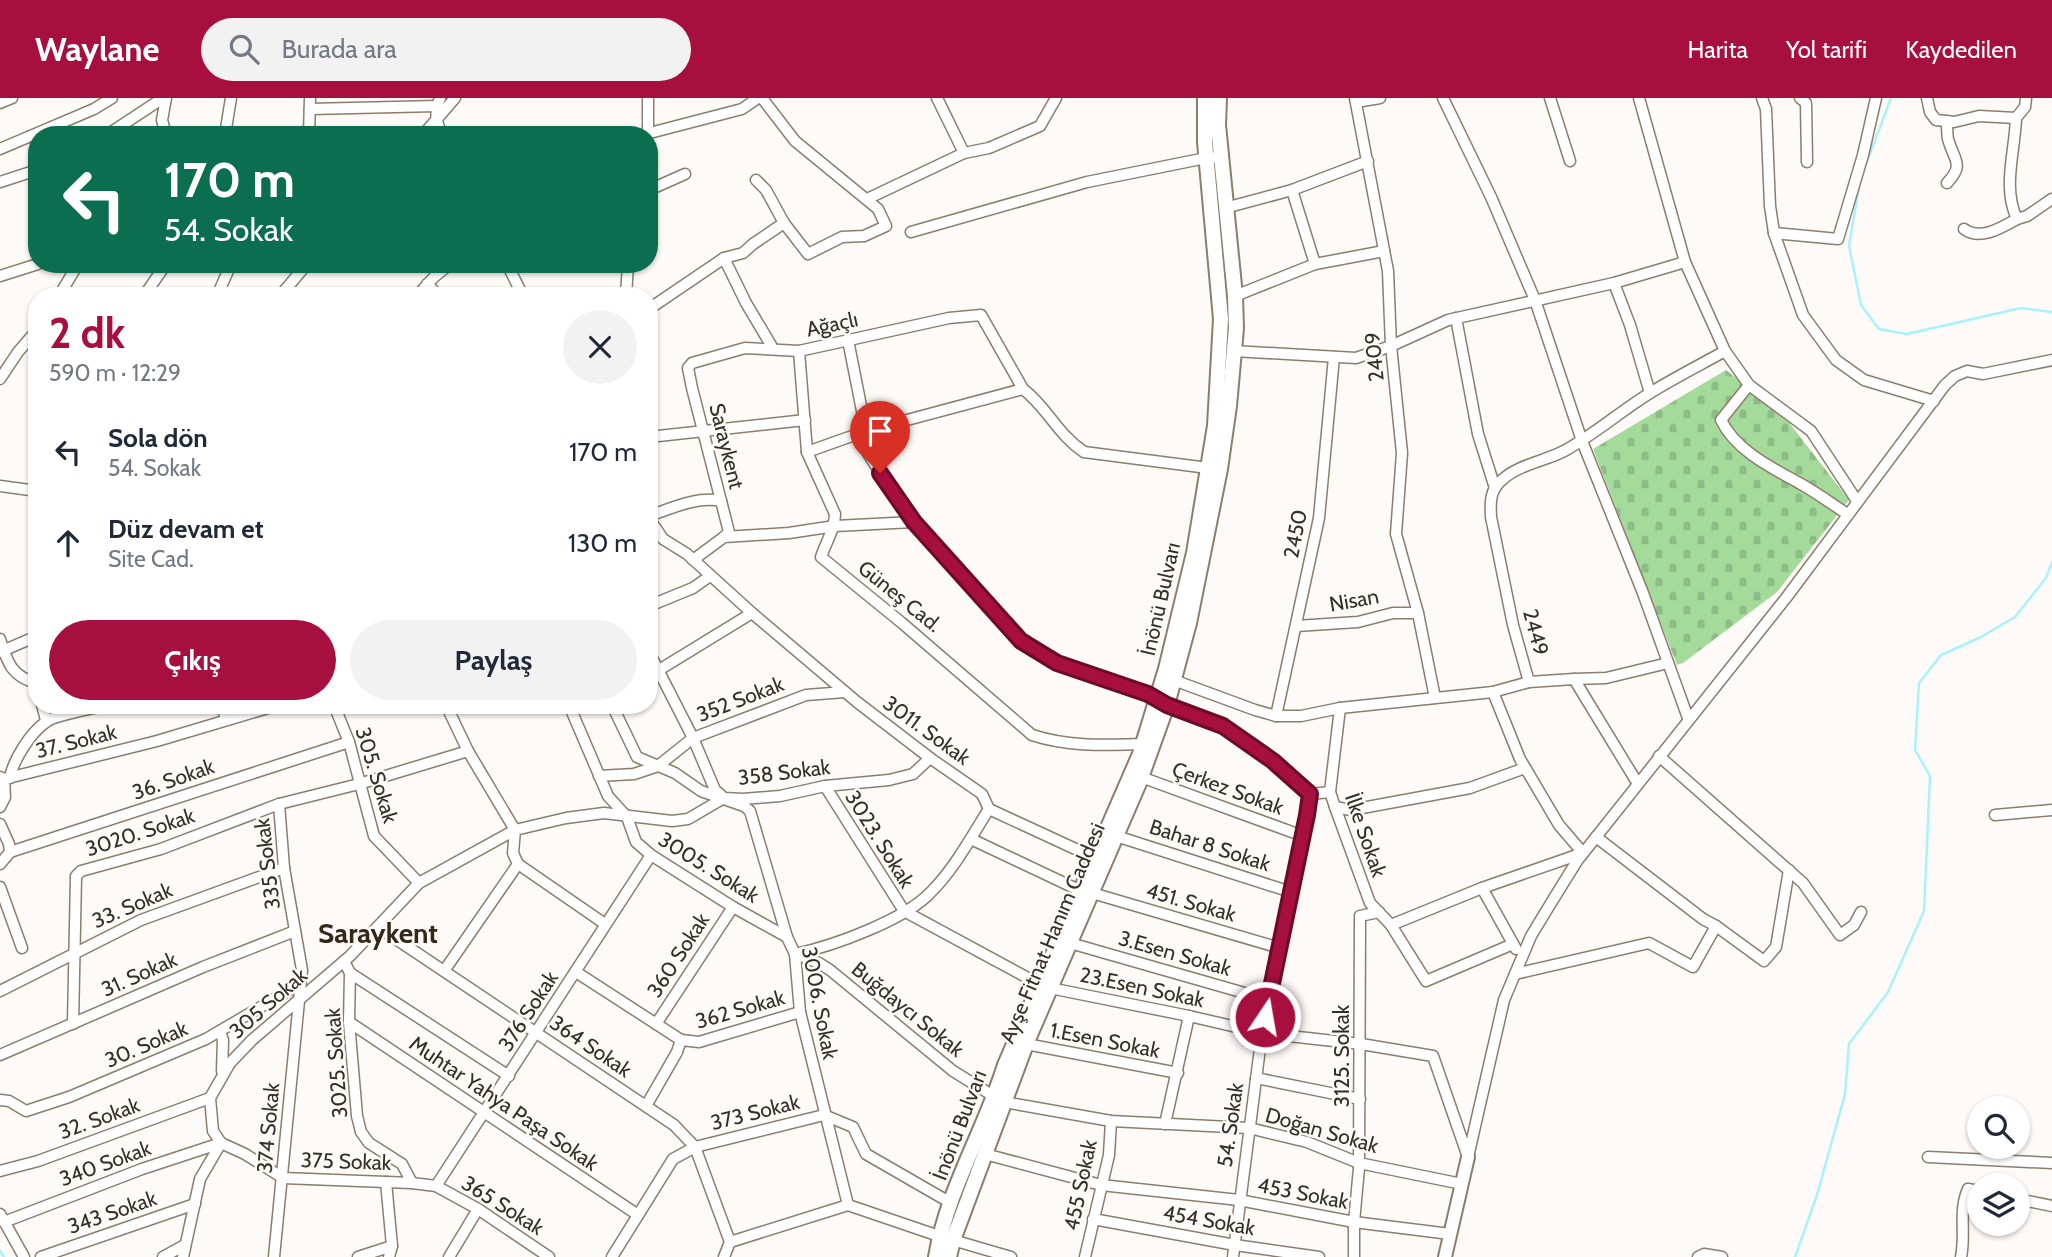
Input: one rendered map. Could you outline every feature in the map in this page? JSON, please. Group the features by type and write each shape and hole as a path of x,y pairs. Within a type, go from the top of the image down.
{"main road":[{"name":"İnönü Bulvarı","path":"1168,678 1189,623 1220,469 1233,351 1235,296 1225,208 1205,98"},
{"name":"İnönü Bulvarı","path":"946,1238 951,1203 999,1099 1004,1065 1045,986 1086,892 1095,858 1162,701 1168,678 1194,554 1220,375 1221,319 1214,158 1219,98"},
{"name":"Ayşe Fitnat Hanım Caddesi","path":"936,1257 985,1154 999,1099 1026,1044 1045,986 1070,943 1086,892 1116,836 1140,777 1162,701"},
{"name":"Ayşe Fitnat Hanım Caddesi","path":"946,1238 949,1257"}],"street":[{"path":"0,103 12,98"},
{"path":"54,126 112,98"},
{"path":"121,126 164,98"},
{"path":"164,98 164,126"},
{"path":"226,126 231,98"},
{"path":"431,126 455,98"},
{"path":"646,126 648,98"},
{"path":"658,131 742,109 760,98 795,141 878,209 886,226 864,236 842,237 808,254 784,223 766,190 756,180"},
{"path":"937,98 964,153"},
{"path":"867,199 964,153 989,148 1040,125 1056,98"},
{"path":"1356,100 1380,98"},
{"path":"1443,98 1535,300 1582,441 1688,718"},
{"path":"1550,98 1570,161"},
{"path":"1639,98 1685,262 1725,351 1749,385 1811,431 1857,501"},
{"path":"1762,98 1766,110 1770,206 1774,233 1803,316 1836,360 1864,380 1934,401"},
{"path":"1800,98 1806,103 1807,162"},
{"path":"1774,233 1838,239 1863,155 1876,98"},
{"path":"1927,98 1930,111 1936,120 1979,116 2016,118"},
{"path":"2017,219 2008,191 2016,118 2025,107 2026,98"},
{"name":"2409","path":"1356,100 1388,271 1391,346 1402,453 1396,534 1418,613 1435,698"},
{"path":"309,126 310,103 438,102 435,121 438,126"},
{"path":"1947,121 1948,138 1958,165 1957,172 1947,183"},
{"path":"0,149 28,137"},
{"path":"911,232 1087,182 1214,158"},
{"path":"1225,208 1292,190 1368,161"},
{"path":"0,182 28,173"},
{"path":"658,186 685,174"},
{"path":"1292,190 1315,264"},
{"path":"1964,229 1971,235 1979,235 2027,216 2052,199"},
{"path":"658,303 724,258 743,253 784,223"},
{"path":"1235,296 1315,264 1384,251"},
{"path":"724,258 771,349"},
{"path":"1233,351 1356,358 1456,318 1614,283 1685,262"},
{"path":"0,276 28,267"},
{"path":"288,287 299,273"},
{"path":"427,285 440,273"},
{"path":"1614,283 1630,325 1650,393"},
{"name":"Ağaçlı","path":"692,363 745,348 799,351 949,318 981,315 1023,389"},
{"path":"1456,318 1478,434 1495,488"},
{"path":"0,379 28,340"},
{"path":"848,340 866,431 866,452 914,522 1021,641 1057,663 1223,726 1273,761 1310,794 1330,792"},
{"path":"799,351 807,452 835,514 835,526"},
{"path":"1495,488 1503,478 1555,456 1582,441 1650,393 1725,351"},
{"name":"2450","path":"1276,716 1319,518 1334,357"},
{"path":"1445,1257 1504,1000 1531,936 1583,853 1786,597 1955,376 1967,371 1983,374 2052,360"},
{"name":"Saraykent","path":"692,363 688,368 728,522 729,532 724,537"},
{"path":"1749,385 1721,420 1724,427 1737,442 1758,458 1847,514"},
{"path":"807,452 866,431 1023,389 1032,396 1068,441 1084,452 1208,468"},
{"path":"658,436 805,420"},
{"path":"0,486 28,490"},
{"name":"2449","path":"1168,678 1276,716 1301,716 1340,708 1493,692 1529,682 1513,625 1490,517 1490,500 1495,488"},
{"path":"658,514 693,501 721,501"},
{"path":"693,560 724,537 789,533 835,526 914,522"},
{"name":"Güneş Cad.","path":"835,526 821,557 1032,735 1049,741 1084,746 1143,744"},
{"name":"3011. Sokak","path":"658,531 663,539 693,560 845,692 930,758 982,794 989,809"},
{"path":"658,602 693,587 710,576"},
{"path":"724,798 715,790 659,670 752,613"},
{"name":"Nisan","path":"1296,626 1358,622 1393,613 1418,613"},
{"path":"28,639 1,647 9,666 28,679"},
{"path":"1529,682 1606,678 1668,663"},
{"path":"1574,679 1637,784"},
{"name":"352 Sokak","path":"658,765 693,738 806,695 845,692"},
{"path":"1493,692 1525,768 1559,825 1583,853"},
{"name":"İlke Sokak","path":"1340,708 1330,792 1370,903 1391,925 1426,981 1513,944"},
{"path":"44,714 46,720"},
{"path":"0,807 5,797 4,778 19,754 46,720 70,714"},
{"path":"224,714 226,720"},
{"name":"37. Sokak","path":"4,778 157,741 247,714"},
{"name":"305. Sokak","path":"338,714 349,742 374,836 418,883"},
{"path":"450,714 468,751 515,830 513,853 518,864 605,925"},
{"name":"3005. Sokak","path":"573,714 608,796 627,817 636,842 651,855 733,907 787,937"},
{"name":"3006. Sokak","path":"616,714 637,757 658,765 701,791 744,806 750,811 787,937 795,954 800,1012 848,1205"},
{"name":"36. Sokak","path":"10,852 349,742"},
{"name":"3020. Sokak","path":"73,1024 76,952 74,891 76,876 81,871 161,849 279,804 359,784 468,751"},
{"path":"1659,756 1803,883 1840,935 1854,925 1861,912"},
{"name":"358 Sokak","path":"418,883 515,830 566,818 604,813 672,821 688,818 724,798 780,796 825,786 889,780 913,774 930,758"},
{"path":"600,776 634,774 658,765"},
{"path":"1335,807 1351,810 1470,788 1525,768"},
{"name":"Çerkez Sokak","path":"1140,777 1303,836"},
{"name":"3023. Sokak","path":"825,786 904,911"},
{"name":"54. Sokak","path":"1233,1257 1262,1033 1310,794"},
{"name":"335 Sokak","path":"279,804 284,868 302,970 298,1003"},
{"path":"795,954 819,949 860,934 931,893 971,839 989,809 1095,858"},
{"path":"1995,815 2052,810"},
{"path":"0,824 10,852 0,864"},
{"name":"Bahar 8 Sokak","path":"1116,836 1291,892"},
{"path":"1596,836 1703,919 1764,961 1776,947 1789,870"},
{"name":"451. Sokak","path":"971,839 1086,892 1280,948"},
{"path":"1391,925 1482,888 1583,853"},
{"name":"376 Sokak","path":"436,1186 651,855"},
{"path":"444,971 518,864"},
{"name":"33. Sokak","path":"0,991 141,920 284,868"},
{"name":"305 Sokak","path":"210,1098 230,1063 252,1040 344,961 418,883"},
{"path":"0,887 22,948"},
{"path":"1482,888 1521,958"},
{"name":"360 Sokak","path":"656,1024 733,907"},
{"name":"23.Esen Sokak","path":"904,911 1045,986 1262,1033 1361,1044 1433,1056 1468,1157"},
{"name":"3125. Sokak","path":"1354,1257 1359,1163 1360,916 1378,912"},
{"path":"1515,974 1649,943 1693,967 1716,926"},
{"name":"364 Sokak","path":"378,927 674,1125 695,1147 730,1242"},
{"name":"31. Sokak","path":"0,1055 203,967 295,931"},
{"name":"3.Esen Sokak","path":"1070,943 1269,1000"},
{"name":"Buğdaycı Sokak","path":"795,954 819,963 953,1070 999,1099"},
{"name":"3025. Sokak","path":"344,961 350,973 349,1022 357,1116 361,1132 369,1143 402,1164 412,1183"},
{"path":"576,972 681,1040"},
{"path":"350,973 509,1076"},
{"name":"30. Sokak","path":"0,1100 9,1101 26,1111 44,1106 128,1073 220,1031 300,984"},
{"name":"374 Sokak","path":"274,1257 298,1003"},
{"name":"362 Sokak","path":"646,1106 681,1040 699,1042 800,1012"},
{"path":"1165,1124 1189,1016"},
{"name":"Muhtar Yahya Paşa Sokak","path":"349,1022 638,1214"},
{"path":"220,1031 224,1059 221,1082"},
{"name":"1.Esen Sokak","path":"1026,1044 1178,1073"},
{"path":"1256,1079 1360,1099"},
{"path":"183,1257 201,1179 221,1143 213,1130 210,1098"},
{"name":"32. Sokak","path":"0,1171 38,1161 210,1098"},
{"name":"Doğan Sokak","path":"999,1099 1111,1121 1249,1128 1307,1142 1359,1163 1462,1184"},
{"path":"824,1115 853,1127 866,1154 951,1203"},
{"name":"373 Sokak","path":"695,1147 824,1115"},
{"name":"455 Sokak","path":"1084,1257 1109,1155 1111,1121"},
{"name":"375 Sokak","path":"221,1143 254,1159 283,1178 436,1186"},
{"name":"340 Sokak","path":"2,1218 221,1143"},
{"path":"612,1257 673,1159 695,1147"},
{"name":"453 Sokak","path":"985,1154 1101,1185 1239,1200 1354,1222 1450,1234"},
{"path":"1928,1157 2052,1163"},
{"path":"358,1257 390,1252 386,1182"},
{"name":"365 Sokak","path":"436,1186 478,1209 549,1257"},
{"path":"1961,1257 1964,1243 1962,1202 1967,1191"},
{"path":"2030,1201 2052,1206"},
{"name":"343 Sokak","path":"41,1257 195,1204"},
{"path":"724,1257 730,1242 848,1205 1011,1257"},
{"path":"450,1257 478,1209"},
{"path":"2,1218 24,1257"},
{"name":"454 Sokak","path":"1093,1219 1319,1257"},
{"path":"163,1257 185,1245"},
{"path":"1698,1257 1704,1254 1721,1257"}],"green space":[{"path":"1726,370 1784,416 1849,500 1777,592 1677,665 1593,449"}],"waterway":[{"path":"1860,180 1891,98"},
{"path":"1859,187 1849,246 1861,305 1879,329 1907,334 2021,308 2052,312"},
{"path":"1795,1257 1817,1195 1845,1094 1849,1044 1888,992 1924,911 1930,776 1915,750 1919,683 1941,655 1981,637 2015,617 2046,578 2052,562"},
{"path":"0,1251 4,1257"}],"district":[{"name":"Saraykent","path":"378,933"}],"route":[{"path":"880,473 908,516 1021,641 1057,663 1148,694 1167,705 1223,726 1273,761 1310,794 1265,1017"}]}
